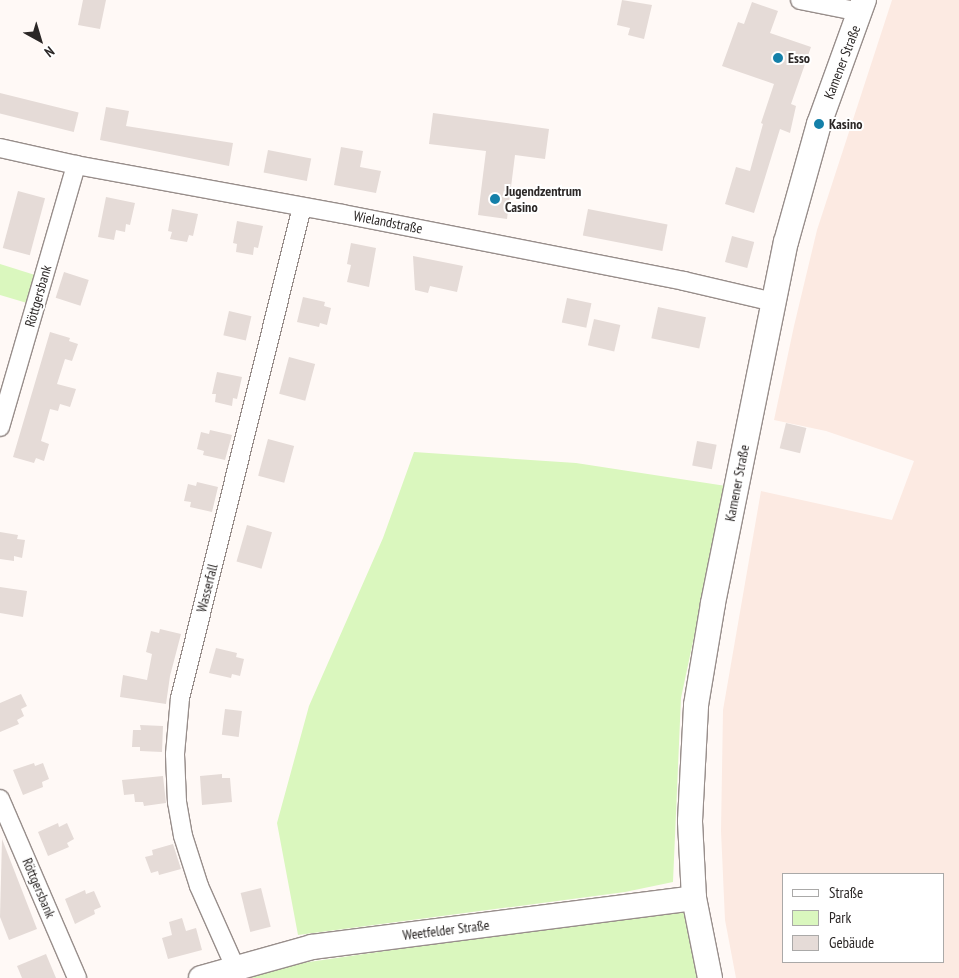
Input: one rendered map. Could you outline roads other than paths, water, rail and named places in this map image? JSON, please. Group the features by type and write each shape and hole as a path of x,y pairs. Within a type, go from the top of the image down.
{"main road":[{"name":"Kamener Straße","path":"710,978 694,898 690,821 696,705 713,603 790,226 816,133 862,6"},
{"name":"Weetfelder Straße","path":"201,978 312,947 694,898"}],"street":[{"path":"800,0 862,6"},
{"name":"Wielandstraße","path":"0,148 76,165 684,281 774,302"},
{"name":"Röttgersbank","path":"0,427 76,165"},
{"name":"Wasserfall","path":"235,967 199,886 183,836 177,802 175,754 180,698 302,207"},
{"name":"Röttgersbank","path":"0,799 77,978"}],"place":[{"name":"Esso","path":"778,58"},
{"name":"Kasino","path":"819,124"},
{"name":"Jugendzentrum Casino","path":"495,199"}]}
